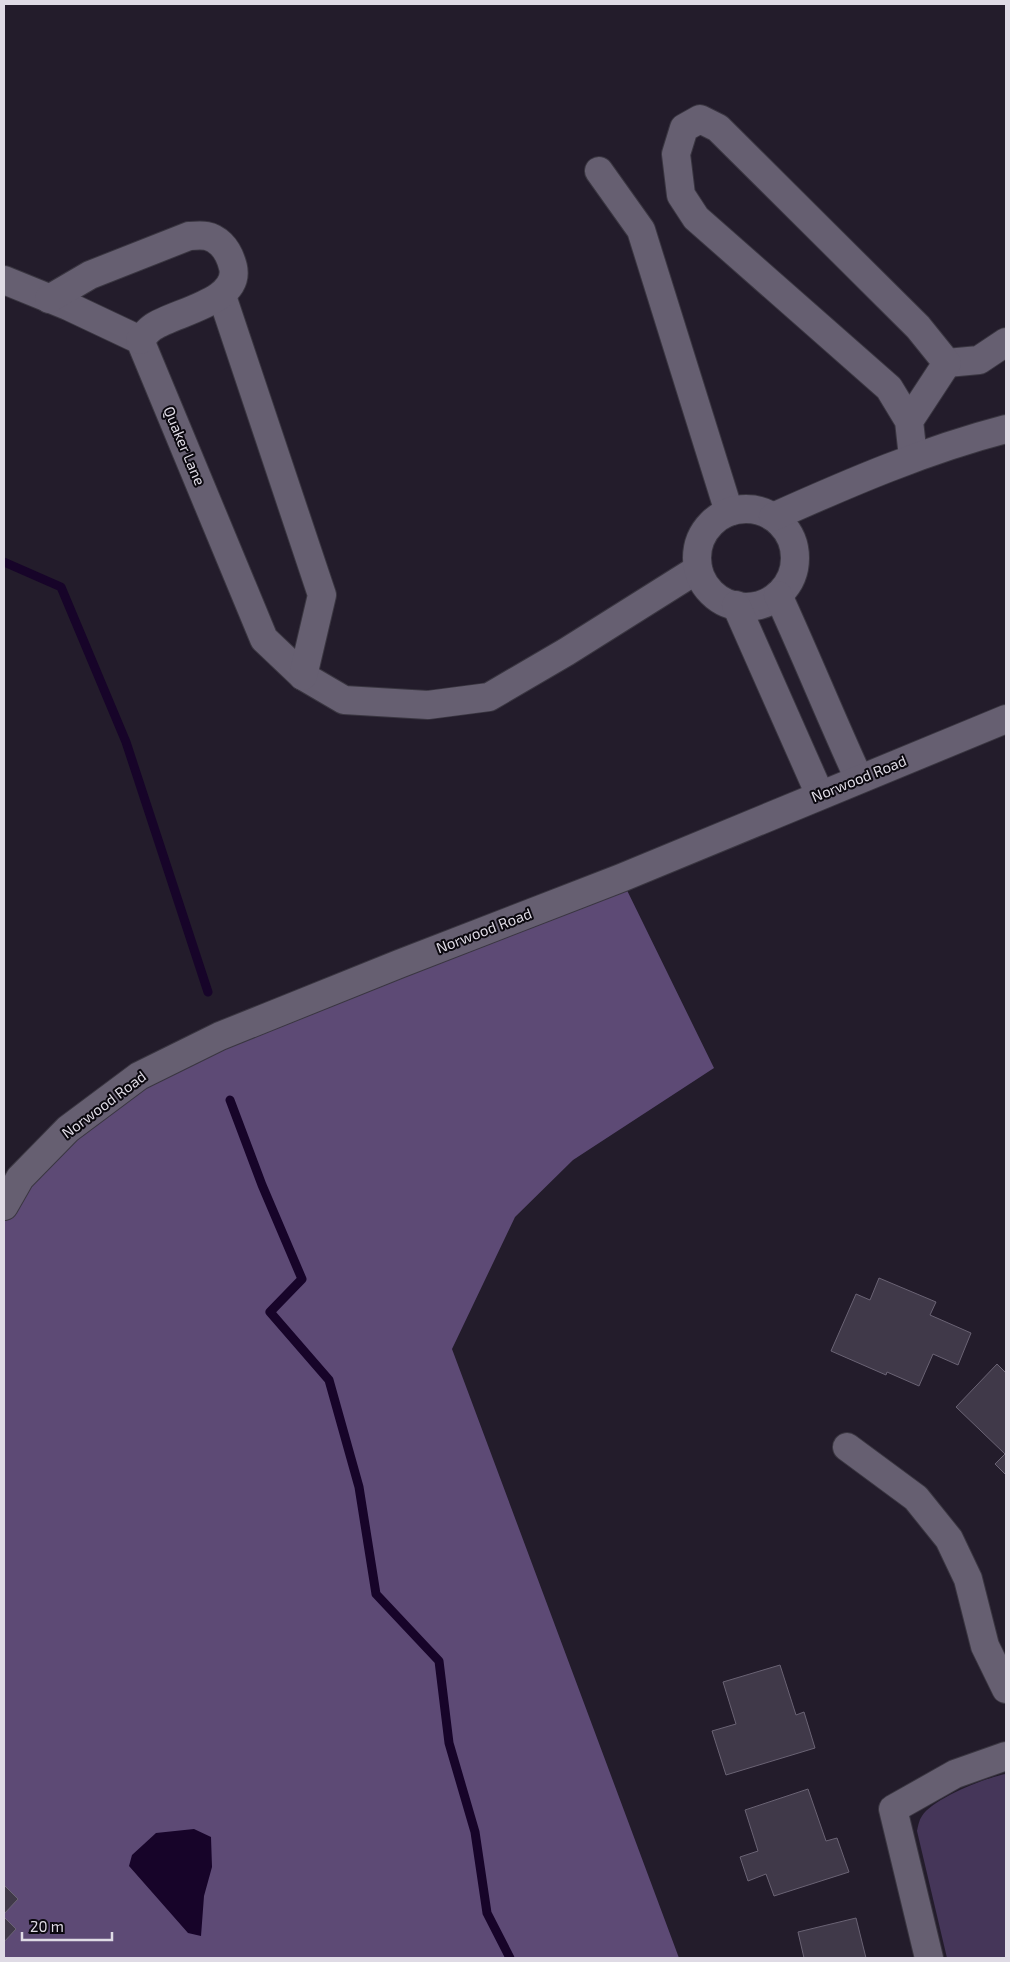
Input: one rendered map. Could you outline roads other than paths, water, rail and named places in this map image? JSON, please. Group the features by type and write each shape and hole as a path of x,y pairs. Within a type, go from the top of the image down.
{"street":[{"path":"913,457 909,421 889,388 696,218 681,195 676,154 684,128 700,119 718,128 918,326 947,363"},
{"path":"599,171 641,230 729,512"},
{"path":"4,280 140,340 153,327 222,296 232,285 235,274 232,263 222,245 213,238 203,235 189,236 90,275 49,299"},
{"path":"222,296 322,595 303,676"},
{"name":"Quaker Lane","path":"140,340 264,639 303,676 344,700 428,705 489,697 566,652 698,569"},
{"path":"947,363 979,360 1006,342"},
{"path":"909,421 947,363"},
{"path":"773,517 913,457 1006,429"},
{"path":"741,509 757,510 773,517 785,528 793,543 795,558 793,573 785,588 774,599 760,605 744,607 728,604 715,596 704,583 698,569 697,552 702,536 712,523 729,512 741,509"},
{"path":"778,595 859,779"},
{"path":"736,605 820,795"},
{"name":"Norwood Road","path":"4,1206 20,1178 68,1129 139,1076 220,1036 621,878 1006,719"},
{"path":"847,1447 916,1498 949,1539 968,1578 985,1646 1006,1689"},
{"path":"929,1958 894,1809 955,1774 1006,1756"}],"waterway":[{"path":"4,562 61,587 126,742 208,992"},
{"path":"230,1100 262,1185 302,1279 270,1312 329,1380 359,1487 376,1594 439,1661 449,1743 475,1832 487,1913 510,1958"}]}
